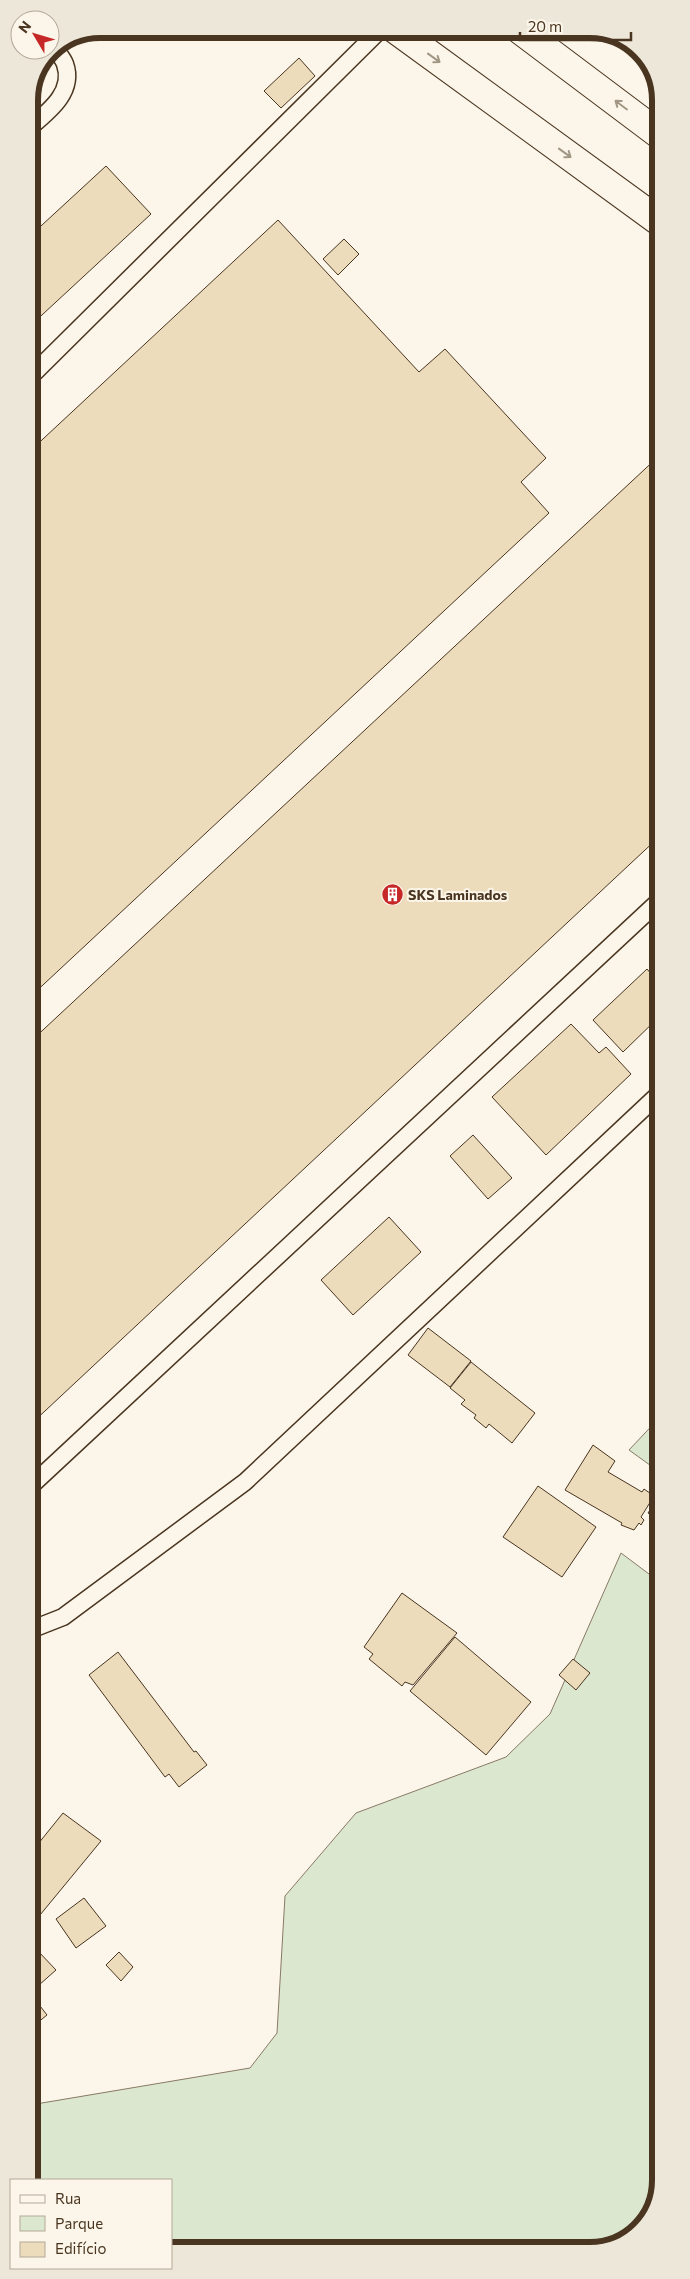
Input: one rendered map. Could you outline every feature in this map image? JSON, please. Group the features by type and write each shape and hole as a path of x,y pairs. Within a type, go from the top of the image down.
{"main road":[{"path":"407,38 652,216"},
{"path":"531,38 652,129"}],"lane":[{"path":"38,369 372,38"},
{"path":"38,120 55,105 68,84 65,64 60,56"},
{"path":"38,1479 652,907"},
{"path":"38,1627 63,1617 245,1482 652,1100"}],"green space":[{"path":"652,1426 652,1467 629,1450"},
{"path":"621,1553 652,1576 652,2180 648,2204 637,2221 615,2237 591,2242 172,2241 172,2179 38,2179 38,2104 250,2068 277,2033 285,1896 356,1813 506,1757 550,1714"}],"building":[{"path":"299,58 315,76 281,108 264,91"},
{"path":"106,166 151,214 38,319 38,229"},
{"path":"278,220 419,372 445,349 546,458 521,482 549,513 38,990 38,444"},
{"path":"344,239 359,254 338,275 323,259"},
{"name":"SKS Laminados","path":"652,462 652,843 38,1418 38,1035"},
{"path":"647,969 652,975 652,1024 623,1052 593,1020"},
{"path":"571,1024 599,1053 606,1047 631,1074 546,1155 492,1097"},
{"path":"473,1135 512,1178 488,1199 450,1156"},
{"path":"389,1217 421,1252 353,1315 321,1280"},
{"path":"428,1328 471,1361 450,1387 408,1355"},
{"path":"471,1362 535,1413 512,1443 489,1424 486,1428 474,1418 476,1415 461,1404 465,1400 450,1388"},
{"path":"593,1445 615,1461 608,1472 642,1492 644,1489 652,1495 652,1499 641,1517 644,1520 634,1530 621,1525 622,1523 565,1490"},
{"path":"538,1486 596,1527 562,1577 503,1537"},
{"path":"652,1507 652,1516 648,1513"},
{"path":"402,1593 457,1633 413,1685 405,1682 402,1686 369,1659 373,1654 364,1647"},
{"path":"455,1637 531,1702 486,1755 410,1691"},
{"path":"118,1652 194,1752 196,1751 207,1765 179,1787 169,1774 165,1777 89,1675"},
{"path":"573,1659 590,1673 576,1690 559,1675"},
{"path":"63,1813 101,1841 40,1915 38,1913 38,1844"},
{"path":"84,1898 106,1926 76,1948 56,1919"},
{"path":"38,1951 56,1970 38,1986"},
{"path":"119,1952 133,1967 121,1981 106,1965"},
{"path":"38,2003 47,2015 38,2022"}],"place":[{"name":"SKS Laminados","path":"392,895"}]}
